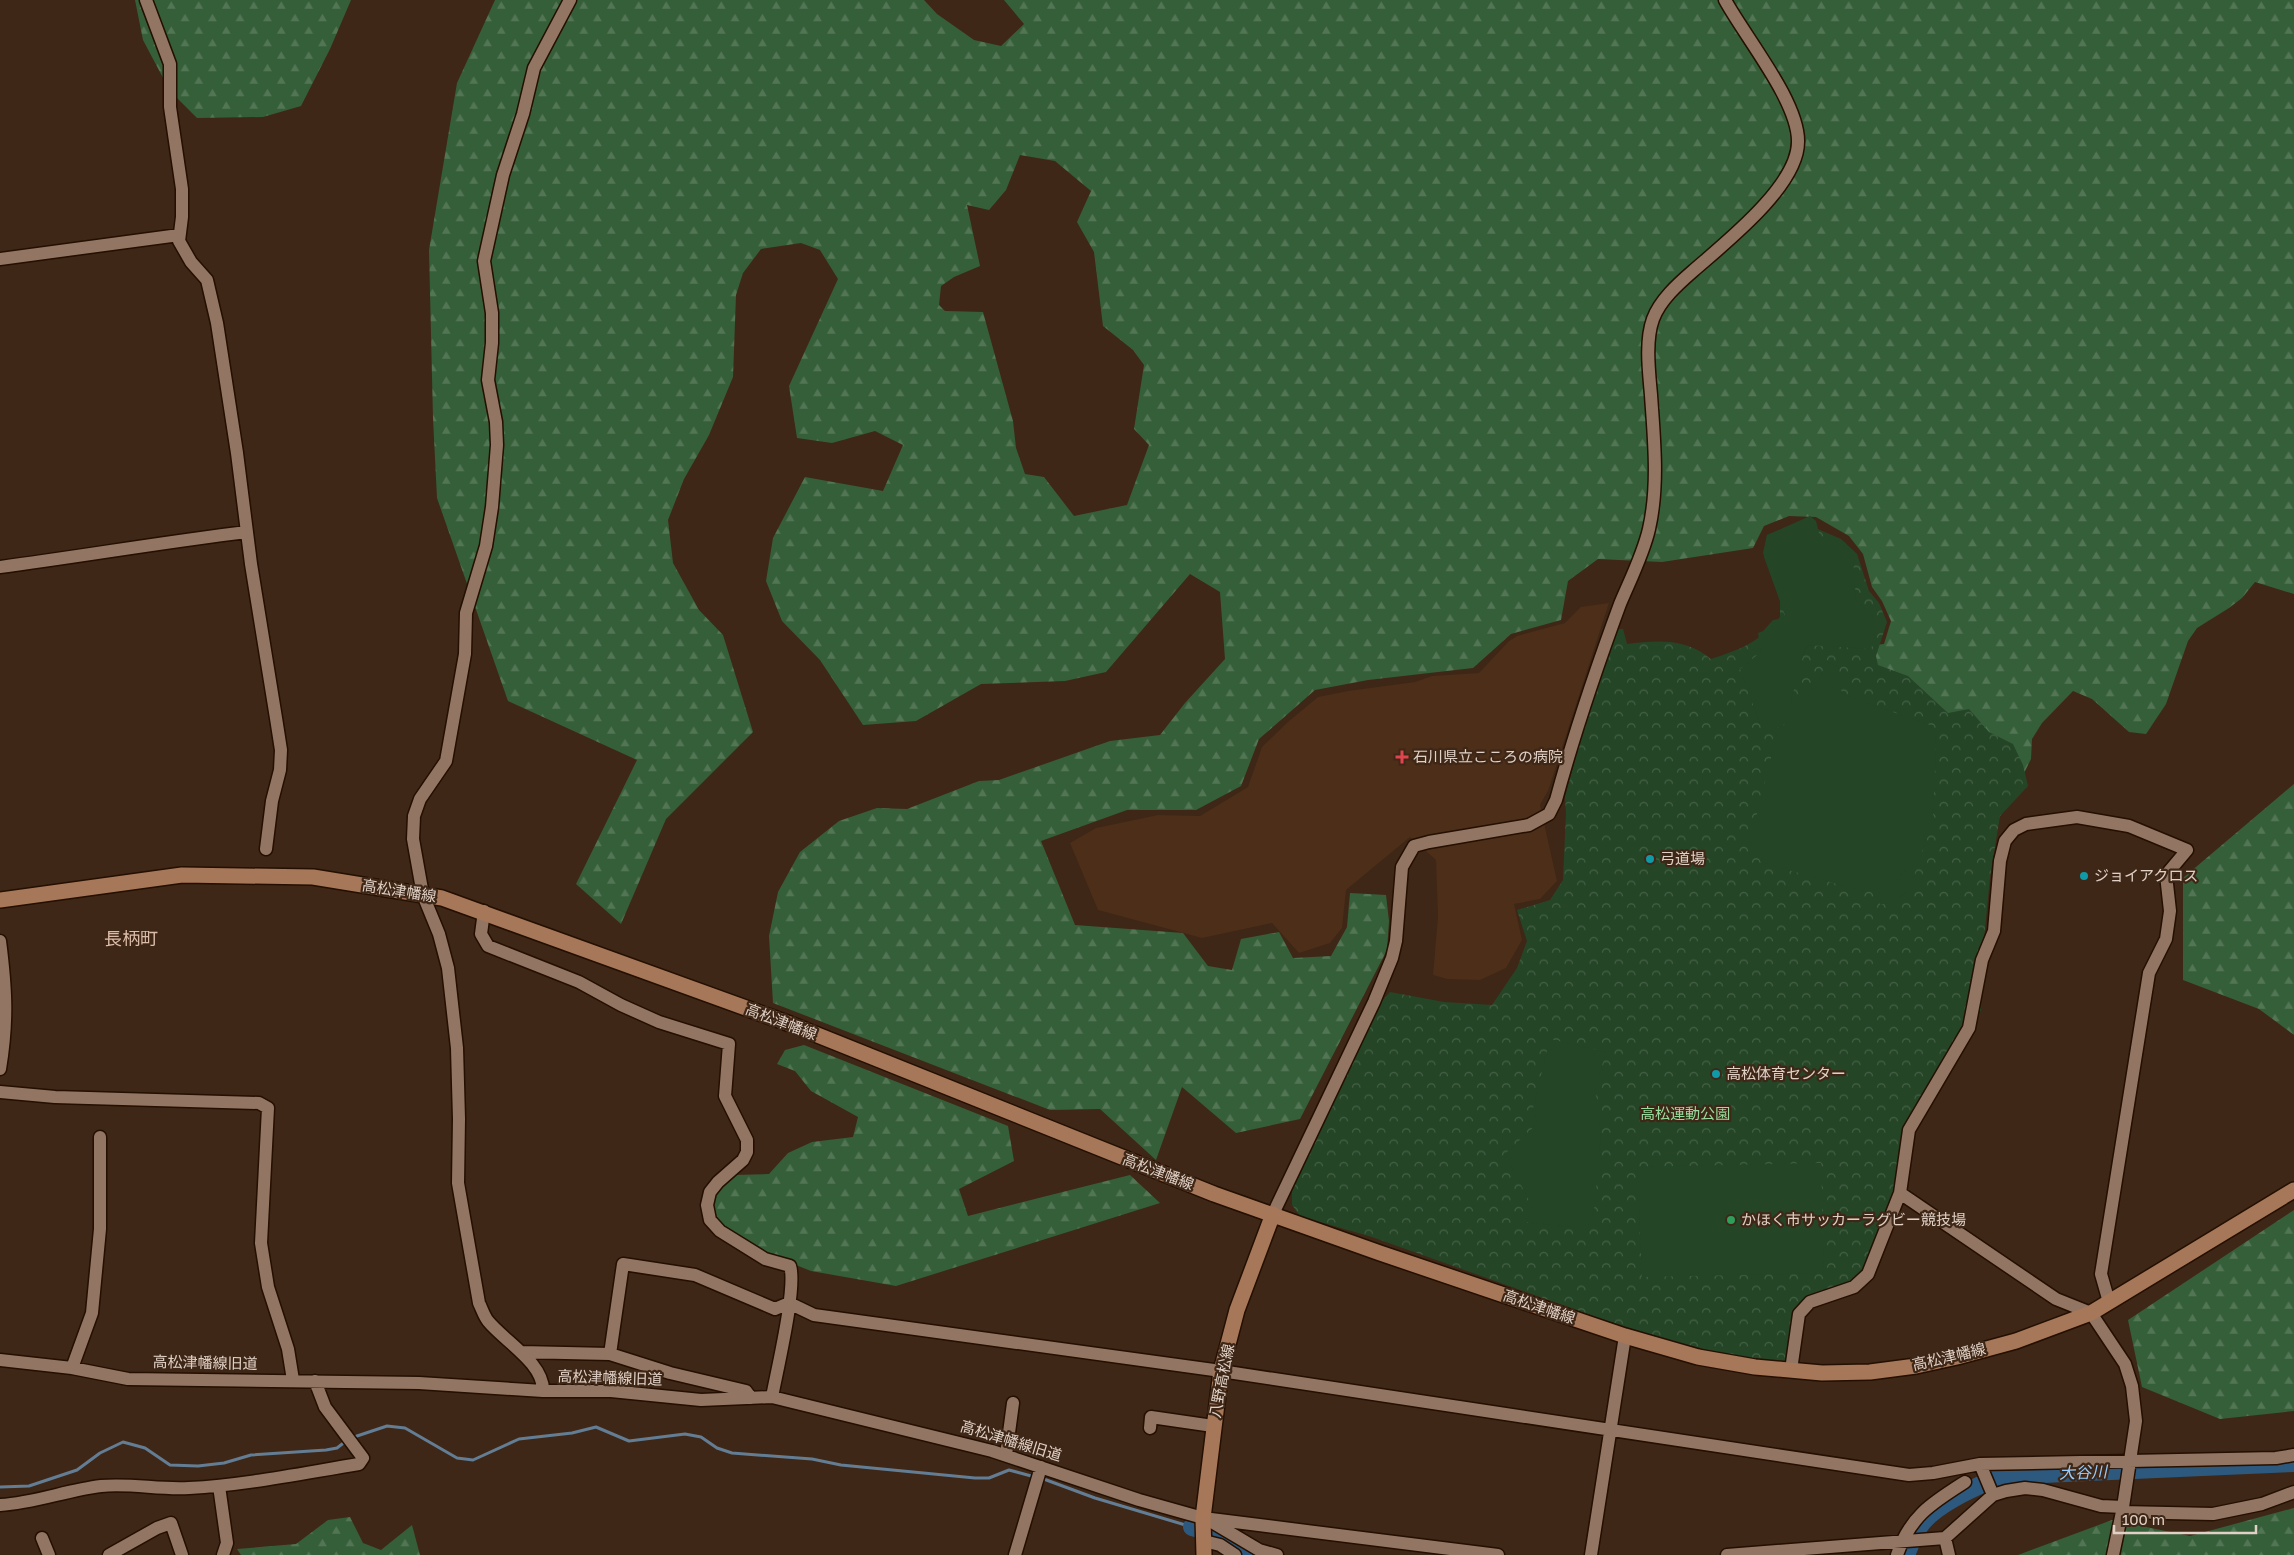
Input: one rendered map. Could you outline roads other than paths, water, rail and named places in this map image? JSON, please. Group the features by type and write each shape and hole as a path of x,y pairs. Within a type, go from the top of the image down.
{"main road":[{"name":"高松津幡線","path":"0,900 182,875 314,877 442,898 790,1024 1005,1112 1214,1194 1380,1253 1625,1336 1698,1357 1755,1367 1822,1373 1870,1372 1916,1366 1969,1354 2016,1340 2091,1313 2294,1190"},
{"name":"八野高松線","path":"1204,1534 1213,1426 1221,1371 1237,1310 1273,1214"}],"street":[{"path":"146,0 170,64 170,106 182,189 182,216 179,241 184,253 207,280 211,289 281,750 280,770 272,800 266,850"},
{"path":"543,1391 543,1382 521,1352 488,1321 479,1303 458,1183 459,1119 456,1048 448,968 439,934 423,895 413,840 414,816 420,799 446,761 465,654 466,613 486,546 492,507 497,446 496,422 488,380 492,343 492,313 484,261 503,175 523,114 534,68 570,0"},
{"path":"1273,1214 1374,1002 1392,958 1396,941 1402,868 1408,854 1414,846 1429,842 1529,825 1549,814 1556,800 1582,709 1649,528 1654,480 1649,374 1653,319 1663,301 1682,281 1760,209 1784,182 1795,159 1798,141 1793,114 1769,69 1725,0"},
{"path":"0,259 179,235"},
{"path":"0,567 247,532"},
{"path":"1791,1370 1799,1314 1803,1308 1810,1302 1854,1287 1862,1282 1868,1274 1900,1193 1909,1130 1969,1028 1982,960 1994,931 2000,861 2005,841 2014,830 2026,824 2077,817 2129,826 2187,850 2166,875 2170,911 2166,939 2149,972 2101,1274 2109,1302"},
{"path":"484,912 481,934 488,946 579,982 621,1005 659,1022 729,1044 724,1096 747,1140 747,1152 743,1160 718,1182 710,1192 707,1205 710,1220 720,1231 765,1259 790,1266 792,1273 789,1303 772,1397"},
{"path":"0,941 6,991 5,1040 0,1065"},
{"path":"0,1092 55,1097 259,1103 268,1108 262,1243 268,1287 288,1349 293,1380"},
{"path":"72,1368 92,1313 100,1229 100,1137"},
{"path":"1900,1193 2056,1299 2091,1313 2124,1364 2132,1386 2136,1421 2123,1509 2113,1555"},
{"path":"610,1354 623,1264 695,1275 775,1309 789,1303 814,1315 1221,1371 1909,1475 1981,1466 2276,1458 2294,1455"},
{"path":"1591,1555 1625,1336"},
{"path":"521,1352 610,1354 670,1373 746,1391 751,1398"},
{"name":"高松津幡線旧道","path":"0,1360 72,1368 128,1379 420,1383 543,1391 611,1391 701,1400 772,1397 944,1437 1006,1455 1039,1474 1139,1500 1204,1534"},
{"path":"0,1504 38,1500 83,1489 120,1484 186,1488 219,1486 359,1464 363,1458 325,1407 315,1381"},
{"path":"1006,1455 1013,1403"},
{"path":"1150,1428 1151,1417 1213,1426"},
{"path":"1981,1466 1991,1492"},
{"path":"1015,1555 1039,1474"},
{"path":"1897,1555 1902,1538 1920,1514 1965,1482"},
{"path":"219,1486 228,1543 224,1555"},
{"path":"1727,1555 1945,1538 1991,1492 2026,1488 2043,1490 2101,1506 2213,1514 2262,1504 2294,1492"},
{"path":"109,1555 158,1528 171,1523 182,1555"},
{"path":"1204,1534 1498,1555"},
{"path":"1204,1534 1235,1555"},
{"path":"1204,1534 1277,1555"},
{"path":"42,1538 49,1555"},
{"path":"1945,1538 1948,1555"}],"waterway":[{"path":"351,1438 387,1426 405,1428 457,1458 473,1460 519,1439 572,1433 596,1427 629,1441 685,1434 701,1437 717,1448 732,1453 812,1459 841,1465 975,1478 989,1478 1009,1470 1035,1477"},
{"path":"0,1487 29,1486 77,1470 100,1453 123,1442 145,1448 170,1465 198,1466 224,1463 251,1455 326,1450 337,1448 346,1441"},
{"name":"大谷川","path":"1906,1555 1917,1530 1935,1511 1956,1497 2000,1476 2294,1463"},
{"path":"1041,1478 1095,1498 1192,1527"},
{"name":"大谷川","path":"1192,1527 1218,1534 1253,1555"}],"place":[{"name":"石川県立こころの病院","path":"1402,757"},
{"name":"弓道場","path":"1650,859"},
{"name":"ジョイアクロス","path":"2084,876"},
{"name":"高松体育センター","path":"1716,1074"},
{"name":"かほく市サッカーラグビー競技場","path":"1731,1220"}],"district":[{"name":"長柄町","path":"131,939"}],"park label":[{"name":"高松運動公園","path":"1685,1114"}]}
